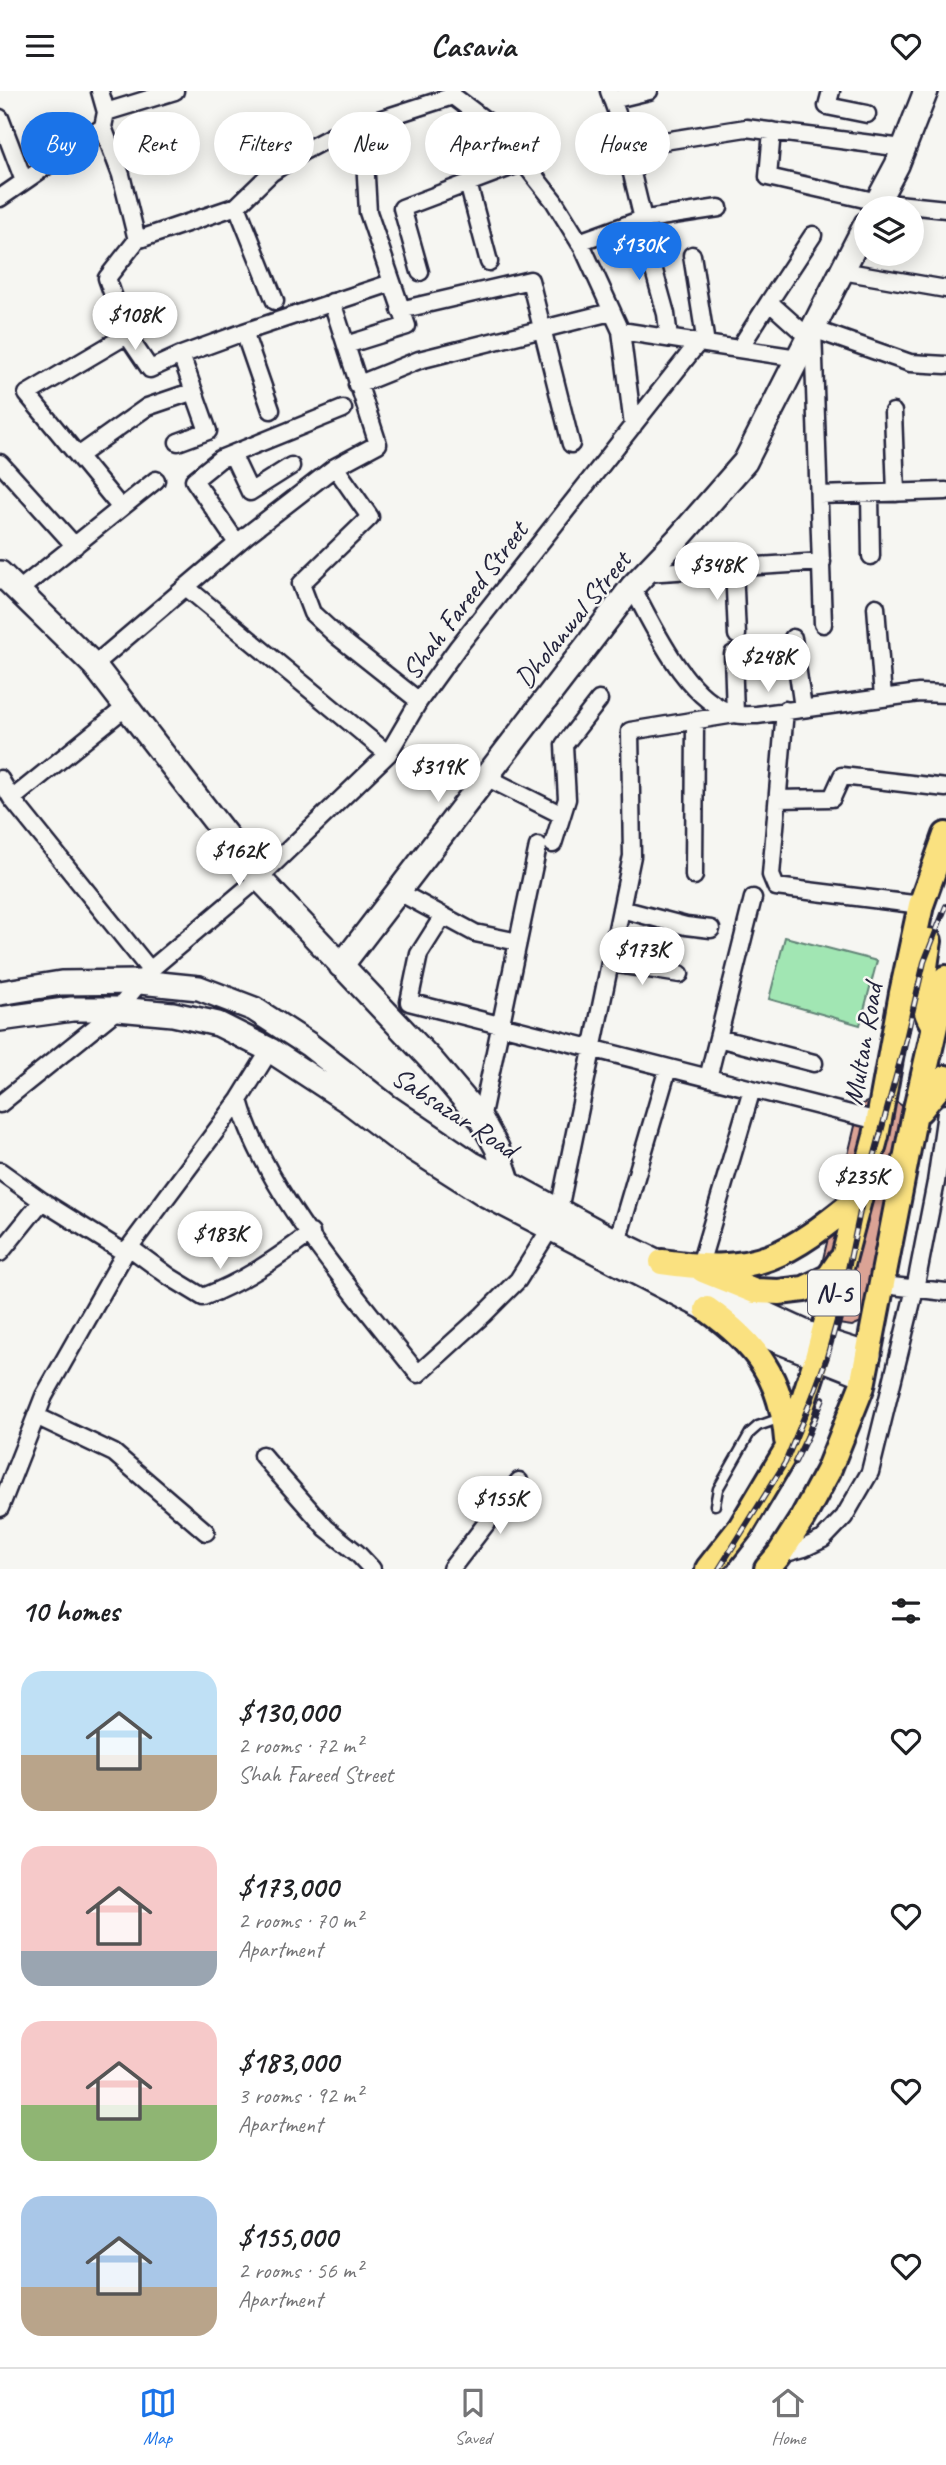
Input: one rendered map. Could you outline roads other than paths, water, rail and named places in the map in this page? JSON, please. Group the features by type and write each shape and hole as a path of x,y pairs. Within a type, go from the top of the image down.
{"main road":[{"path":"880,196 926,91"},
{"name":"Dholanwal Street","path":"341,966 638,580 745,462 854,248"},
{"path":"0,573 94,665 260,878 433,1062 481,1119 497,1148 508,1181"},
{"path":"877,1128 911,1034 939,1016 923,972 946,838"},
{"name":"Multan Road","path":"708,1569 741,1527 788,1448 820,1349 877,1128 921,905 946,838"},
{"name":"Sabsazar Road","path":"0,992 61,983 145,976 199,988 254,1009 308,1044 468,1172 508,1181 555,1219 662,1262 820,1349"},
{"name":"N-5","path":"773,1562 828,1471 852,1413 867,1365 914,1118 946,978"},
{"name":"Sabsazar Road","path":"0,1019 72,1009 118,1009 173,1014 218,1024 270,1050 348,1101 395,1137 468,1172 555,1219 707,1309 867,1365"},
{"path":"914,1118 946,1078"},
{"path":"662,1262 699,1268 749,1264 773,1258 798,1245 859,1198"},
{"path":"699,1268 741,1287 755,1291 779,1292 804,1289 829,1277 842,1257"},
{"path":"707,1309 737,1330 770,1371 785,1416 788,1448"}],"street":[{"path":"100,91 105,120 137,240"},
{"path":"0,198 105,120 175,91"},
{"path":"610,96 649,91"},
{"path":"831,91 827,106 867,114"},
{"path":"399,112 453,94 476,112"},
{"path":"0,118 24,181"},
{"path":"670,140 746,128 903,149"},
{"path":"772,131 768,177 854,199"},
{"path":"328,138 271,173 237,206 137,240 107,278 127,335 150,369 244,332 391,283"},
{"path":"346,345 407,327 368,212 366,175"},
{"path":"420,272 401,208 489,175"},
{"path":"534,175 554,201 579,242 621,331 633,426"},
{"path":"632,175 666,314 669,338"},
{"path":"468,183 489,262"},
{"path":"237,206 275,301"},
{"path":"579,242 642,220 719,208"},
{"path":"924,208 946,209"},
{"path":"739,349 813,235"},
{"path":"692,255 702,343"},
{"path":"842,271 946,289"},
{"path":"400,310 530,280 571,444"},
{"path":"94,665 237,543 335,467 378,444 332,302"},
{"path":"769,302 810,333 910,363 946,365"},
{"path":"357,385 419,359 611,311"},
{"path":"621,331 798,358"},
{"path":"244,332 271,410"},
{"path":"810,333 823,624"},
{"path":"121,508 27,394 127,335"},
{"name":"Shah Fareed Street","path":"0,1104 118,1009 145,976 260,878 388,754 419,701 458,647 702,343"},
{"path":"178,442 208,431 181,355"},
{"path":"78,456 147,407 194,391"},
{"path":"237,543 194,480 232,453 343,409"},
{"path":"893,412 896,493"},
{"path":"232,453 250,492 291,466"},
{"path":"0,463 75,546"},
{"path":"335,467 370,517 301,584 312,613 419,701"},
{"path":"19,590 156,480"},
{"path":"819,495 946,491"},
{"path":"870,493 871,556"},
{"path":"735,714 711,702 670,657 638,580 734,567 822,562"},
{"path":"734,567 737,635"},
{"path":"186,587 388,754"},
{"path":"876,607 883,697"},
{"path":"793,638 803,708"},
{"path":"733,654 735,714"},
{"path":"239,1100 265,1164 353,1291 418,1374 484,1315 518,1280 555,1219 632,856 630,731 735,714 757,715 919,693 946,694"},
{"path":"481,1119 518,943 545,845 562,815 567,799 564,745 599,700"},
{"path":"12,799 127,706"},
{"path":"785,710 771,875 776,887 921,905"},
{"path":"694,876 695,721"},
{"path":"778,799 832,798 842,776 946,788"},
{"path":"486,777 562,815"},
{"path":"0,779 12,799 145,976"},
{"path":"399,892 475,933 518,943"},
{"path":"708,1078 753,898"},
{"path":"621,909 686,926 711,929"},
{"path":"443,916 419,954 409,1002 752,1089 877,1128"},
{"path":"610,963 681,974"},
{"path":"718,1038 814,1063"},
{"path":"0,1508 44,1396 127,1250 239,1100 270,1050"},
{"path":"617,1242 667,1068"},
{"path":"699,1268 752,1089"},
{"path":"773,1562 823,1539 844,1517 870,1472 915,1289 936,1182 946,1113"},
{"path":"0,1171 42,1201 203,1297 231,1287 311,1233"},
{"path":"0,1253 42,1201"},
{"path":"883,1285 946,1292"},
{"path":"36,1416 114,1453 206,1532"},
{"path":"262,1455 326,1528 372,1569"},
{"path":"451,1569 519,1481"}],"lane":[{"path":"715,1505 718,1489 750,1433 758,1426 785,1416"}],"railway":[{"path":"719,1569 785,1463 827,1357 862,1202 924,962 946,906"},
{"path":"795,1462 823,1398"}]}
